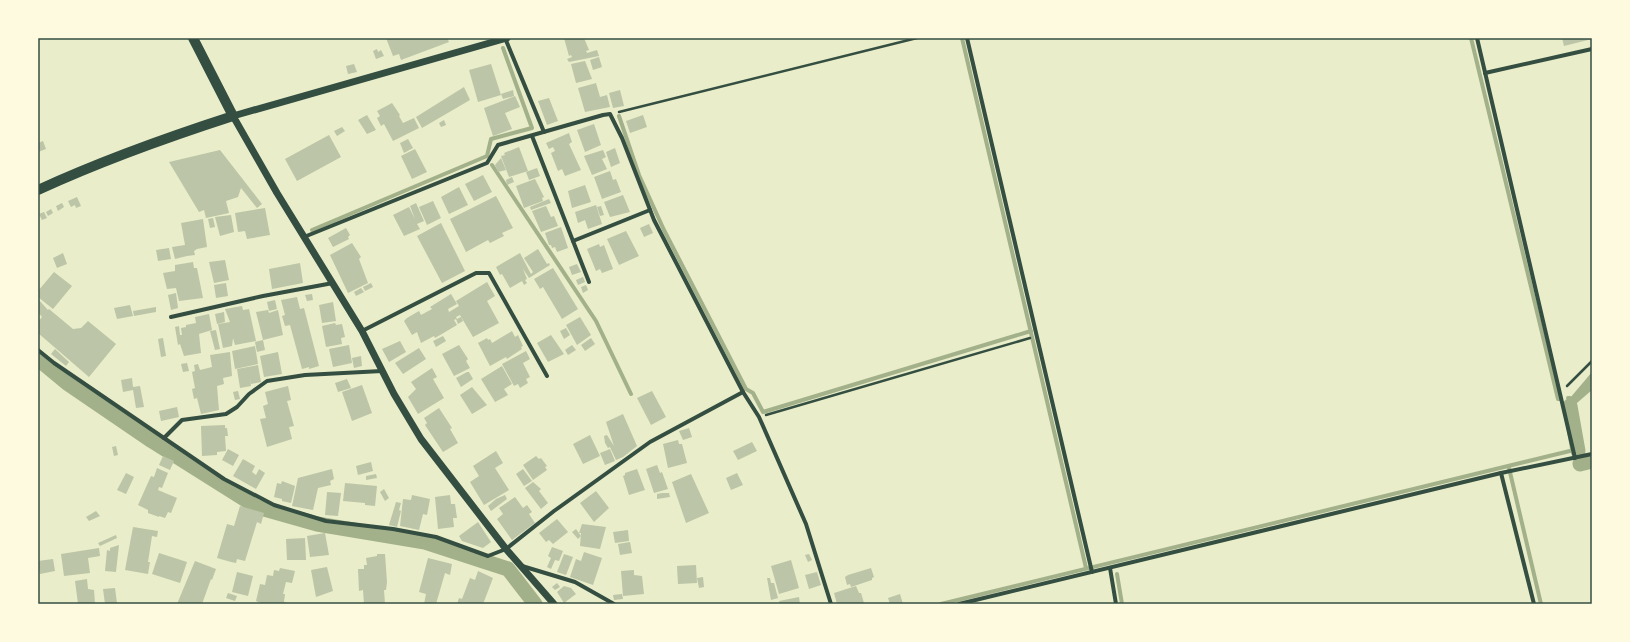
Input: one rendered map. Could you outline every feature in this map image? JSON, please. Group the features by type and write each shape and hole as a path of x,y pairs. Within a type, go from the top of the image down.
{"main road":[{"path":"38,190 93,165 149,143 233,116 193,38"}],"street":[{"path":"544,132 506,38 233,116 277,193 362,331 421,439 506,549 554,604"},
{"path":"967,38 1091,568"},
{"path":"1477,38 1575,458"},
{"path":"1485,73 1592,49"},
{"path":"304,237 487,163 498,145 603,114 610,114 622,138 650,210 743,392 759,416 806,524 831,604"},
{"path":"532,136 589,282"},
{"path":"573,241 650,210"},
{"path":"362,331 476,273 489,273 547,376"},
{"path":"171,317 263,296 333,283"},
{"path":"38,350 54,363 224,478 274,505 326,521 436,536 488,556 506,549 554,511 650,442 743,392"},
{"path":"164,438 182,420 226,414 237,408 249,394 267,381 305,375 383,371"},
{"path":"959,604 1091,568 1110,568 1501,473 1592,454"},
{"path":"1501,473 1534,604"},
{"path":"521,565 575,582 614,604"},
{"path":"1110,568 1116,604"}],"path":[{"path":"610,114 917,38"},
{"path":"759,416 1030,338"},
{"path":"1560,394 1592,361"}],"shaded area":[{"path":"1592,372 1592,390 1570,409 1570,398"}],"building":[{"path":"386,38 447,38 449,42 401,60 399,54 393,56"},
{"path":"564,38 584,38 589,50 586,51 587,53 597,50 599,56 569,62 567,59 572,57 571,55 569,56"},
{"path":"1562,38 1592,38 1592,39 1564,46"},
{"path":"377,49 378,52 381,50 384,56 376,59 373,51"},
{"path":"599,57 602,67 593,70 590,60"},
{"path":"585,61 592,79 576,83 571,64"},
{"path":"354,64 357,72 348,74 346,66"},
{"path":"491,64 501,95 478,102 469,70"},
{"path":"596,83 600,97 607,95 610,107 585,112 578,88"},
{"path":"464,87 470,100 422,128 416,117"},
{"path":"513,90 514,96 503,99 501,94"},
{"path":"620,90 624,106 613,108 609,93"},
{"path":"515,96 520,107 505,113 512,129 493,136 484,108"},
{"path":"549,98 558,121 547,125 538,101"},
{"path":"392,103 400,115 399,116 403,123 414,118 419,128 393,141 384,124 381,126 377,118 380,116 377,111"},
{"path":"367,115 376,130 367,134 358,120"},
{"path":"643,115 647,127 630,133 626,121"},
{"path":"444,120 446,125 441,127 439,123"},
{"path":"594,124 601,145 585,152 577,130"},
{"path":"342,127 345,131 337,136 334,131"},
{"path":"569,133 572,142 569,144 581,170 565,176 562,169 558,171 551,153 555,151 553,147 549,149 546,143"},
{"path":"329,135 341,157 297,181 285,159"},
{"path":"408,139 413,148 404,153 400,143"},
{"path":"43,141 46,149 38,152 38,143"},
{"path":"519,147 528,171 509,177 501,156 505,155 504,153"},
{"path":"615,148 620,163 611,167 606,152"},
{"path":"415,149 427,172 412,179 401,156"},
{"path":"220,150 262,204 257,208 241,188 238,197 226,201 229,213 206,218 204,210 199,212 169,162"},
{"path":"603,150 606,157 602,159 607,169 592,175 584,156"},
{"path":"501,158 506,170 498,172 495,165"},
{"path":"537,168 540,176 529,180 526,172"},
{"path":"610,171 613,180 616,179 621,192 602,199 594,177"},
{"path":"483,175 492,192 474,201 465,184"},
{"path":"512,177 514,182 507,185 506,180"},
{"path":"535,179 544,197 542,198 543,201 524,208 516,186"},
{"path":"585,185 591,202 572,208 568,191"},
{"path":"459,187 468,205 449,214 441,197"},
{"path":"623,195 630,212 610,217 604,202"},
{"path":"496,196 513,228 502,233 504,236 490,243 488,240 466,252 450,219"},
{"path":"77,197 81,206 76,208 75,205 71,207 68,201"},
{"path":"549,199 551,203 531,210 530,207"},
{"path":"433,201 441,218 427,225 419,207"},
{"path":"62,203 64,207 58,211 56,206"},
{"path":"416,203 424,221 417,224 420,229 404,236 393,215 409,207 415,219 410,206"},
{"path":"596,205 602,224 588,229 585,220 578,223 575,212"},
{"path":"546,206 551,217 554,216 558,226 541,232 532,211"},
{"path":"601,206 604,215 600,216 597,207"},
{"path":"265,208 270,235 247,239 245,231 238,232 235,213"},
{"path":"51,209 53,213 48,216 46,212"},
{"path":"44,212 47,218 42,220 39,214"},
{"path":"231,215 234,232 220,236 215,217"},
{"path":"213,218 215,227 210,228 208,219"},
{"path":"203,219 207,247 194,251 195,255 175,259 172,247 185,245 181,223"},
{"path":"441,223 465,271 442,283 417,236"},
{"path":"649,224 653,233 644,237 640,228"},
{"path":"561,227 568,248 557,252 555,247 552,248 551,245 549,245 545,233"},
{"path":"346,228 350,235 348,237 349,239 333,247 328,238"},
{"path":"626,231 639,256 619,265 607,239"},
{"path":"352,243 361,257 359,259 368,283 348,293 330,255"},
{"path":"599,244 600,247 604,245 613,269 602,273 600,269 596,271 587,249"},
{"path":"169,248 171,259 158,261 156,250"},
{"path":"538,249 547,264 549,263 550,265 529,278 523,269 527,283 524,285 522,281 510,288 496,267 520,253 531,274 533,272 524,258"},
{"path":"63,253 67,264 57,268 53,258"},
{"path":"225,260 229,280 214,283 209,262"},
{"path":"193,262 194,268 197,268 203,298 179,301 176,288 167,289 163,273 175,271 175,265"},
{"path":"300,263 303,283 272,289 269,269"},
{"path":"577,264 581,272 572,275 569,267"},
{"path":"553,268 578,309 562,319 543,287 540,289 534,279"},
{"path":"54,272 72,286 53,309 38,297 38,291"},
{"path":"583,277 585,282 578,285 576,280"},
{"path":"487,282 495,296 487,301 499,323 473,337 460,315 456,317 457,319 461,317 463,321 458,324 456,319 454,320 457,325 435,338 434,336 421,343 417,332 412,335 404,321 407,318 419,311 421,315 432,309 430,307 451,294 457,304 448,309 449,312 459,306 456,301"},
{"path":"226,283 228,296 216,298 214,285"},
{"path":"371,283 373,287 365,291 363,287"},
{"path":"586,285 588,290 583,293 581,287"},
{"path":"361,288 364,292 356,296 354,292"},
{"path":"176,293 178,308 171,310 168,295"},
{"path":"312,294 313,300 307,301 305,295"},
{"path":"297,297 300,309 304,308 319,366 309,369 309,367 302,369 290,325 285,326 282,316 285,315 281,300"},
{"path":"38,299 48,310 49,309 73,329 81,328 88,321 116,344 89,377 38,333 38,322 42,317 38,312"},
{"path":"275,300 277,309 269,311 267,302"},
{"path":"333,302 336,321 322,323 319,305"},
{"path":"130,305 133,316 117,319 114,308"},
{"path":"242,306 243,310 249,309 256,341 235,345 233,338 232,346 223,348 218,324 230,322 225,309"},
{"path":"156,307 156,312 134,316 133,311"},
{"path":"268,310 269,313 278,310 283,335 263,340 256,312"},
{"path":"224,312 225,322 217,324 215,314"},
{"path":"209,314 212,330 199,334 201,353 184,356 180,344 178,345 175,327 179,326 180,335 182,335 181,328 186,327 186,325 196,323 195,317"},
{"path":"580,317 591,335 577,345 566,325"},
{"path":"335,323 336,325 342,324 345,337 341,338 342,344 326,347 322,326"},
{"path":"566,328 570,335 564,339 560,331"},
{"path":"216,330 220,349 215,350 210,331"},
{"path":"512,331 515,337 518,335 523,346 521,347 522,349 507,359 506,357 490,366 478,343 487,338 488,340 490,339 492,343"},
{"path":"551,335 564,354 548,362 537,343"},
{"path":"443,336 446,341 436,347 433,341"},
{"path":"163,338 166,356 161,357 158,339"},
{"path":"591,338 595,344 585,351 581,345"},
{"path":"263,340 265,350 257,352 255,342"},
{"path":"400,341 406,352 389,362 382,349"},
{"path":"349,345 352,363 333,367 329,349"},
{"path":"459,345 468,359 466,361 470,368 454,376 442,354"},
{"path":"572,345 576,350 568,355 565,350"},
{"path":"255,346 258,364 235,369 232,351"},
{"path":"419,348 426,359 403,374 395,363"},
{"path":"55,349 69,362 66,366 51,354"},
{"path":"526,351 530,359 523,363 530,377 526,379 528,383 520,388 518,384 514,386 502,364"},
{"path":"230,352 232,376 223,378 224,384 217,386 219,410 201,414 197,398 194,399 192,389 195,388 192,372 195,371 194,365 198,364 200,370 212,367 210,355"},
{"path":"278,352 282,374 264,377 260,356"},
{"path":"361,356 362,366 354,368 352,358"},
{"path":"187,363 189,371 183,372 181,364"},
{"path":"258,365 261,382 251,384 250,379 251,386 240,388 237,369"},
{"path":"502,366 512,384 504,389 508,395 495,402 481,379"},
{"path":"432,368 437,377 433,379 444,398 418,414 408,397 416,389 411,382"},
{"path":"469,372 473,379 461,387 456,378"},
{"path":"132,378 133,387 140,386 144,407 136,408 133,390 123,392 121,380"},
{"path":"347,379 351,388 338,392 335,383"},
{"path":"362,385 372,413 352,421 342,392"},
{"path":"288,386 291,400 287,401 294,426 289,427 292,439 267,447 260,419 266,418 263,406 268,404 265,392"},
{"path":"472,387 487,405 472,414 460,395"},
{"path":"238,391 240,399 235,400 233,392"},
{"path":"652,391 666,417 651,425 637,398"},
{"path":"177,407 179,417 161,421 159,411"},
{"path":"439,408 452,428 450,429 458,443 443,452 425,425 427,423 424,418"},
{"path":"623,414 637,446 623,457 616,460 610,447 608,448 605,443 604,436 607,435 614,446 606,422"},
{"path":"225,425 228,436 225,436 226,451 217,452 217,455 202,456 201,426"},
{"path":"689,428 692,437 683,440 679,431"},
{"path":"590,435 600,456 583,464 573,444"},
{"path":"678,440 679,444 682,444 687,463 668,468 663,444"},
{"path":"752,442 757,451 738,460 733,451"},
{"path":"116,446 118,455 114,456 112,447"},
{"path":"228,449 239,455 233,466 222,460"},
{"path":"610,449 615,461 605,465 600,453"},
{"path":"496,451 503,463 495,468 509,490 484,505 470,482 479,476 473,466"},
{"path":"163,456 174,461 170,470 159,465"},
{"path":"536,456 539,459 541,458 547,466 545,467 547,470 533,480 523,465"},
{"path":"243,459 255,466 252,472 256,475 259,469 265,473 256,489 233,476"},
{"path":"371,462 373,471 358,475 356,466"},
{"path":"657,465 660,473 662,472 668,489 654,493 646,469"},
{"path":"157,468 168,473 162,488 159,487 158,490 177,498 171,513 168,512 165,518 148,513 148,510 138,505 151,476 154,477"},
{"path":"332,469 334,479 330,481 331,485 318,488 313,510 292,506 298,478"},
{"path":"523,469 532,481 524,486 516,474"},
{"path":"637,469 645,490 629,495 623,476 625,473"},
{"path":"126,473 134,477 126,494 117,490"},
{"path":"737,473 743,485 731,490 726,478"},
{"path":"376,474 377,478 366,480 366,476"},
{"path":"691,474 709,513 686,523 672,482"},
{"path":"282,481 295,486 291,503 274,497 277,483 281,484"},
{"path":"533,482 541,489 539,491 548,503 541,509 525,488"},
{"path":"345,483 377,486 375,506 365,505 365,503 343,501"},
{"path":"384,489 389,498 385,501 380,492"},
{"path":"596,491 609,508 594,522 580,503"},
{"path":"327,492 341,493 338,516 325,515"},
{"path":"669,493 670,497 657,499 657,494"},
{"path":"412,495 430,499 427,515 423,514 419,530 400,526 403,499 411,500"},
{"path":"450,495 451,504 455,504 457,518 453,518 454,527 438,529 435,497"},
{"path":"505,495 507,499 491,511 488,506 496,499"},
{"path":"515,497 523,508 527,505 532,512 529,514 535,523 512,540 497,519 503,514 499,508"},
{"path":"396,502 401,503 399,510 401,511 397,527 389,525"},
{"path":"240,506 264,513 261,524 257,522 245,561 237,559 236,563 217,558 227,524 234,526"},
{"path":"96,511 100,516 89,521 86,517"},
{"path":"557,519 568,532 553,544 549,540 546,542 539,533"},
{"path":"478,522 491,542 483,548 462,541 459,536"},
{"path":"582,524 606,527 600,549 580,546 581,533 579,533"},
{"path":"133,527 158,531 157,537 152,536 148,562 150,562 148,574 125,570"},
{"path":"576,529 581,536 578,539 572,532"},
{"path":"628,530 629,541 615,543 613,532"},
{"path":"325,533 329,555 310,557 307,536"},
{"path":"116,535 117,538 100,546 98,543"},
{"path":"305,538 306,560 287,560 286,539"},
{"path":"630,542 632,553 620,555 618,544"},
{"path":"119,545 116,572 105,571 107,550 110,551 110,548"},
{"path":"552,547 563,551 559,561 555,560 551,569 547,567 551,558 548,556"},
{"path":"99,548 100,556 88,558 90,573 64,576 61,554"},
{"path":"584,552 602,558 593,585 570,577 576,559 581,561"},
{"path":"159,553 187,562 180,583 152,574"},
{"path":"377,554 385,554 387,582 386,590 384,590 385,604 364,604 363,590 359,591 358,569 364,569 364,565 367,565 366,558 377,556"},
{"path":"564,554 573,557 566,575 557,572"},
{"path":"809,554 812,560 808,562 805,555"},
{"path":"428,558 452,564 450,575 445,573 436,604 424,604 426,594 419,592"},
{"path":"53,559 55,571 40,574 38,561"},
{"path":"791,560 799,588 779,594 771,566"},
{"path":"195,561 216,569 202,604 177,604"},
{"path":"696,565 697,583 678,584 677,566"},
{"path":"327,567 333,591 316,597 311,570"},
{"path":"280,568 295,571 292,583 286,582 283,594 285,594 284,602 287,602 286,604 263,604 256,601 260,584 265,585 267,575 273,576 274,570 279,571"},
{"path":"871,568 874,577 872,580 851,587 850,584 847,585 845,577"},
{"path":"634,570 634,575 642,576 644,594 623,596 621,571"},
{"path":"478,571 493,578 483,604 457,604 459,598 462,599 470,578 475,580"},
{"path":"237,572 253,576 248,596 232,592"},
{"path":"817,572 821,585 809,589 805,575"},
{"path":"703,577 704,587 699,588 697,578"},
{"path":"767,578 770,578 771,583 774,583 778,598 771,600"},
{"path":"87,579 88,589 94,590 95,604 78,604 75,581"},
{"path":"557,583 560,587 555,590 552,587"},
{"path":"564,586 571,588 576,594 564,603 557,592"},
{"path":"856,586 859,593 861,593 864,603 837,604 834,593"},
{"path":"115,588 117,603 105,604 103,589"},
{"path":"228,593 237,596 235,601 226,598"},
{"path":"622,594 623,599 614,600 613,595"},
{"path":"900,594 903,604 890,604 888,598"},
{"path":"799,597 800,604 780,604 779,601"}],"waterway":[{"path":"962,38 1086,568"},
{"path":"1471,38 1558,399 1560,399"},
{"path":"312,230 487,156 491,139 532,128 503,48"},
{"path":"619,116 639,175 664,230 746,389 753,393 763,412 1031,331"},
{"path":"492,165 596,321 631,394"},
{"path":"38,359 67,383 152,441 257,507 317,524 425,542 508,569 535,604"},
{"path":"1570,406 1578,451"},
{"path":"941,604 1578,449"},
{"path":"1580,463 1592,461"},
{"path":"1509,468 1541,604"},
{"path":"1117,574 1122,604"}]}
